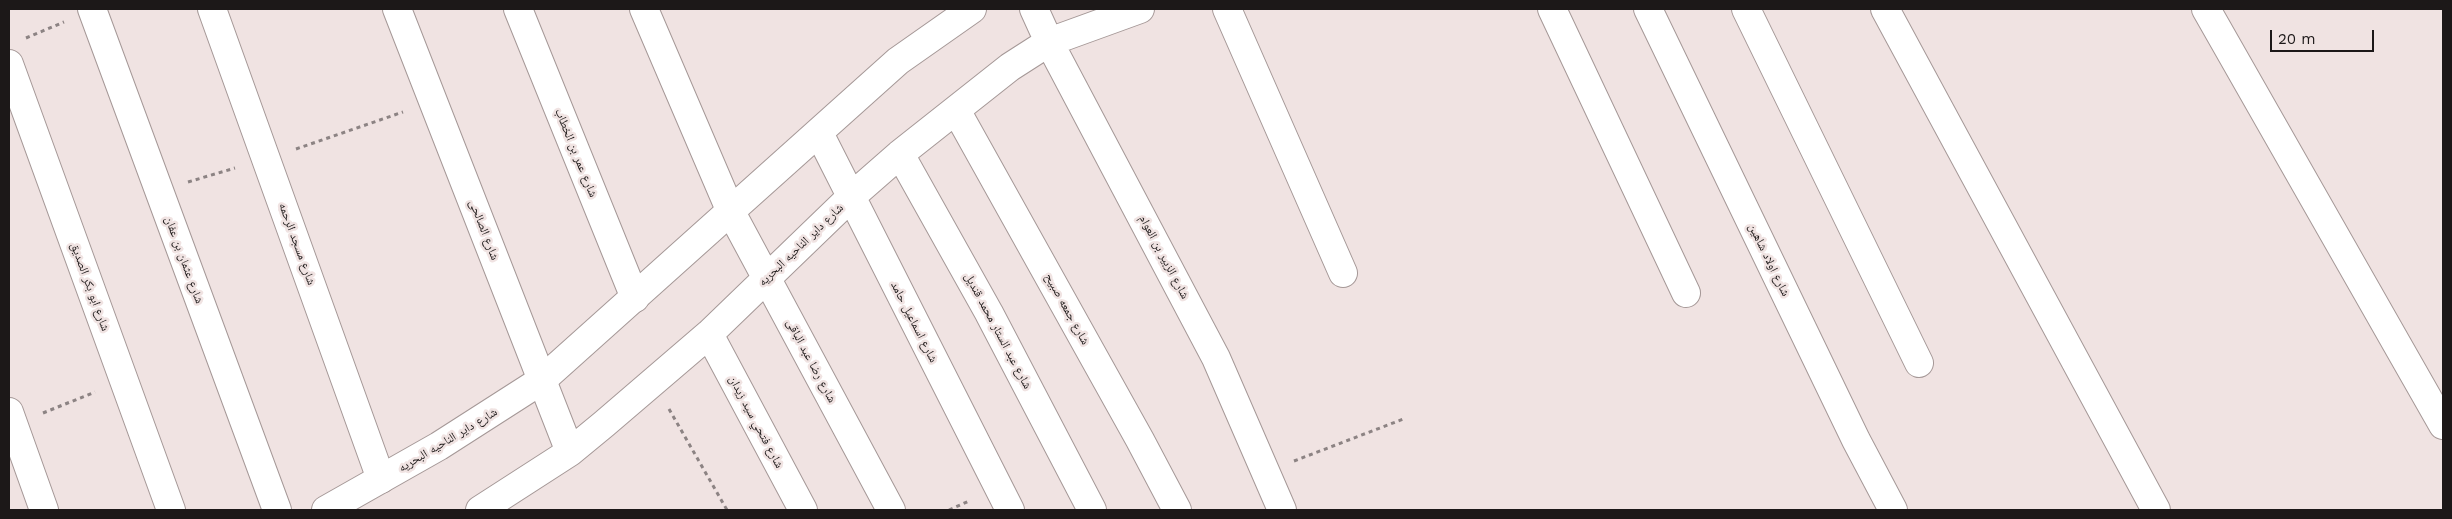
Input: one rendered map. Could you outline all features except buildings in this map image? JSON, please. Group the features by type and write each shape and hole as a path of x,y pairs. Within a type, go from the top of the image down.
{"street":[{"name":"شارع مسجد الرحمه","path":"212,9 381,480"},
{"name":"شارع الصالحى","path":"397,9 570,452"},
{"name":"شارع عمر بن الخطاب","path":"518,9 635,298"},
{"name":"شارع رضا عبد الباقى","path":"644,9 731,212 891,510"},
{"name":"شارع داير الناحيه البحريه","path":"333,509 448,441 542,380 898,61 972,9"},
{"name":"شارع الزبير بن العوام","path":"1034,9 1049,42 1204,333 1267,472 1282,510"},
{"name":"شارع داير الناحيه البحريه","path":"480,510 570,452 654,382 708,334 852,196 900,154 1010,67 1049,42 1140,9"},
{"path":"1228,9 1342,273"},
{"path":"1552,9 1686,293"},
{"name":"شارع اولاد شاهين","path":"1648,9 1856,440 1892,510"},
{"path":"1746,9 1919,363"},
{"path":"1885,9 2156,510"},
{"path":"2206,9 2443,424"},
{"name":"شارع عثمان بن عفان","path":"92,10 277,510"},
{"name":"شارع ابو بكر الصديق","path":"13,53 123,380 171,510"},
{"name":"شارع جمعه صبيح","path":"956,110 1177,510"},
{"name":"شارع اسماعيل حامد","path":"819,133 1010,510"},
{"name":"شارع عبد الستار محمد قنديل","path":"900,154 989,313 1092,510"},
{"name":"شارع فتحي سيد زيدان","path":"708,334 803,510"},
{"path":"11,419 44,510"}],"path":[{"path":"13,53 92,10"},
{"path":"159,191 266,159 433,102"},
{"path":"11,419 123,380"},
{"path":"654,382 727,510"},
{"path":"1267,472 1406,418"}]}
